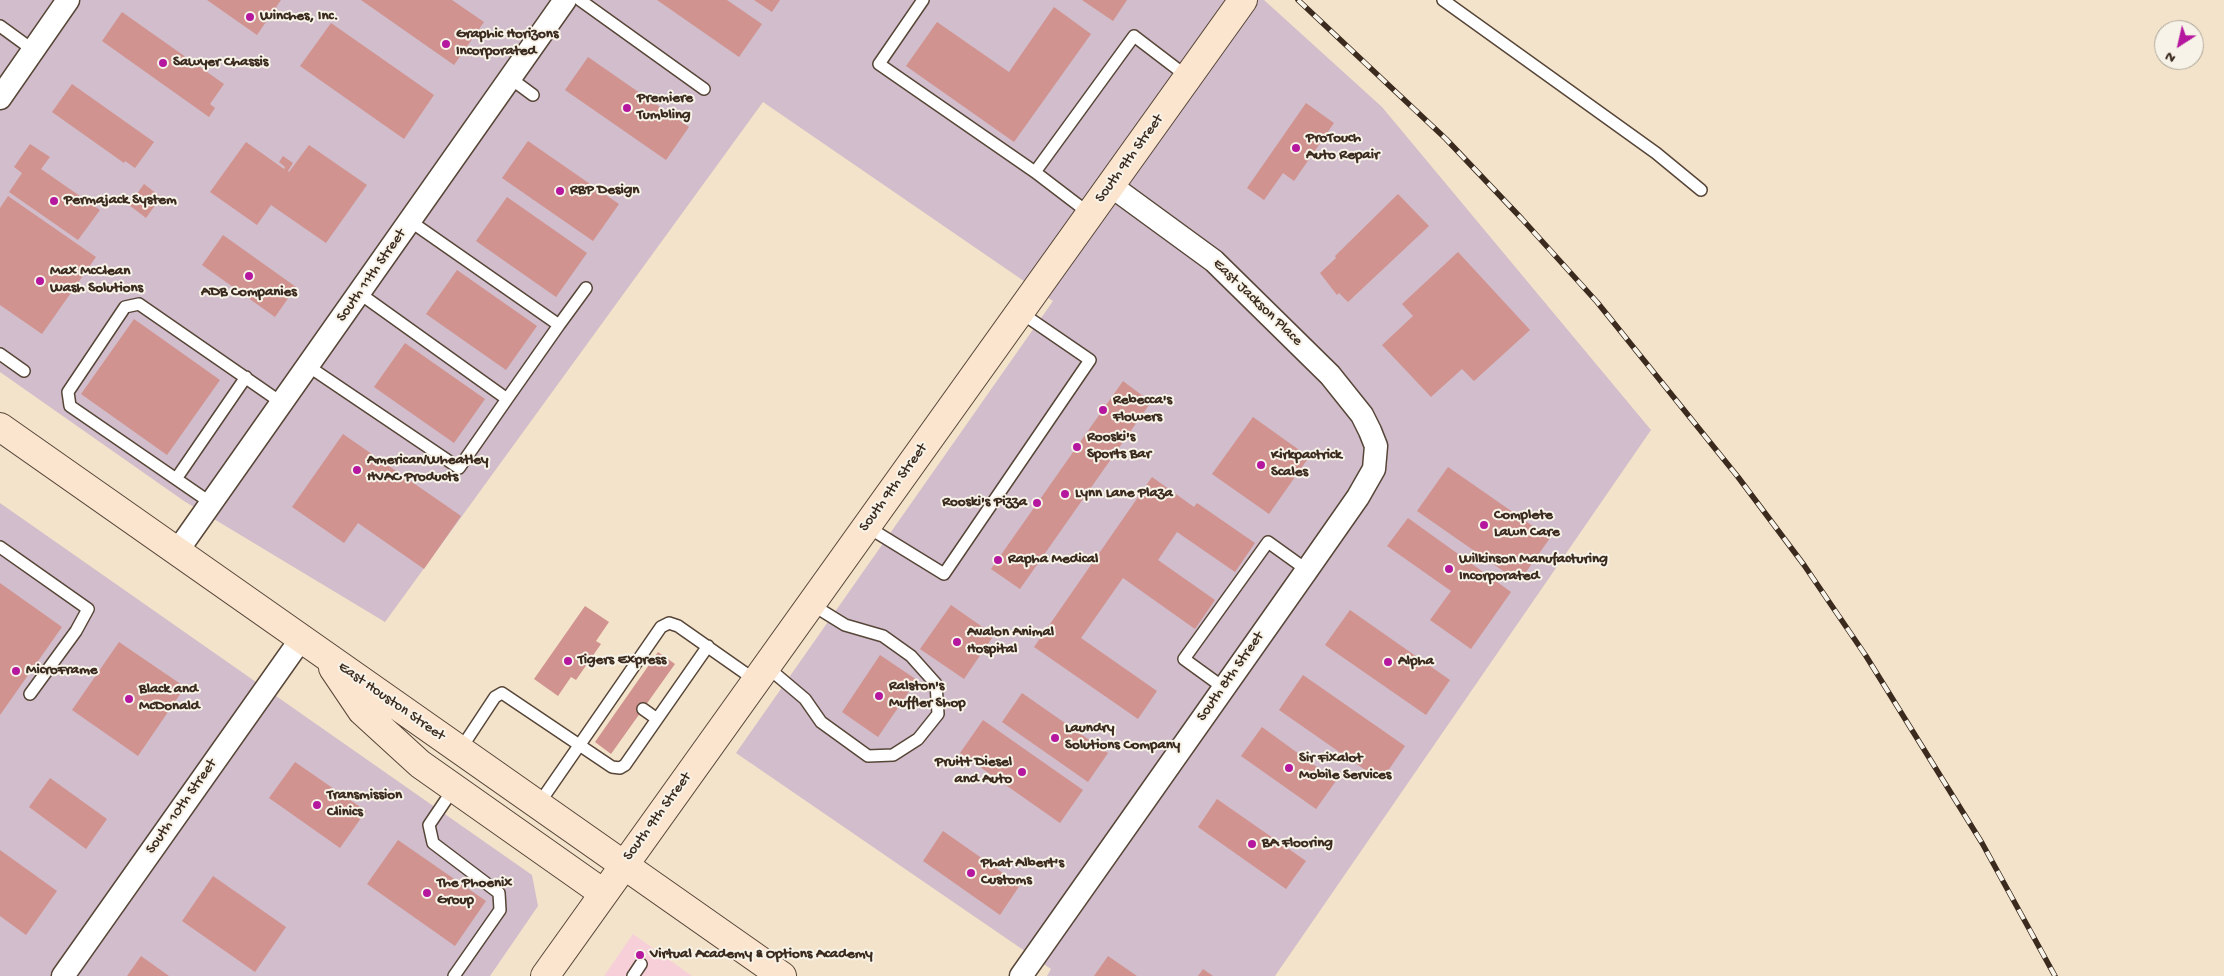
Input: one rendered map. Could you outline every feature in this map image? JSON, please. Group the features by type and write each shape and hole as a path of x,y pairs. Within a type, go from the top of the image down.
{"street":[{"path":"0,98 68,0"},
{"name":"South 11th Street","path":"178,550 565,0"},
{"name":"South 9th Street","path":"545,976 1243,0"},
{"name":"East Jackson Place","path":"1110,186 1214,261 1292,335 1351,400 1362,415 1376,446"},
{"name":"East Houston Street","path":"0,427 178,550 301,639 782,976"},
{"name":"South 8th Street","path":"1021,976 1367,483 1374,469 1376,446"},
{"name":"South 10th Street","path":"63,976 301,639"},
{"path":"324,655 362,711 420,764 604,893"}],"lane":[{"path":"580,0 704,89"},
{"path":"922,0 879,64 1035,172 1090,214"},
{"path":"1443,0 1649,147 1701,190"},
{"path":"0,26 33,50"},
{"path":"1035,172 1134,36 1189,78"},
{"path":"510,78 533,95"},
{"path":"410,221 559,325"},
{"path":"308,366 459,468 586,288"},
{"path":"359,293 507,399"},
{"path":"211,503 70,406 68,392 125,307 139,304 282,403"},
{"path":"866,526 944,574 1090,360 1019,312"},
{"path":"0,354 24,371"},
{"path":"176,479 246,377"},
{"path":"1224,688 1184,660 1268,542 1307,570"},
{"path":"0,547 88,609 76,630 30,694"},
{"path":"538,805 580,744 621,695 661,627 669,623 678,626 708,646 761,673 805,699 821,722 868,756 893,755 918,739 938,714 936,684 911,656 883,636 845,625 811,603"},
{"path":"460,750 495,697 502,693 612,767 620,768 625,765 708,646"},
{"path":"643,709 657,719"},
{"path":"454,788 429,825 432,843 499,894 500,910 454,976"},
{"path":"633,976 641,964"}],"shaded area":[{"path":"0,0 1264,0 1382,107 1651,430 1275,976 1047,976 1051,969 736,753 1053,301 763,102 385,622 184,501 0,372"},
{"path":"0,503 532,875 538,906 490,976 0,976"},
{"name":"Virtual Academy & Options Academy","path":"633,934 692,976 604,976"}],"building":[{"name":"Winches, Inc.","path":"207,0 281,0 257,35"},
{"name":"Graphic Horizons Incorporated","path":"361,0 452,0 484,22 454,65"},
{"path":"657,0 727,0 762,24 739,57"},
{"path":"754,0 780,0 772,12"},
{"path":"1082,0 1127,0 1113,21"},
{"path":"1054,7 1091,34 1014,142 906,66 937,22 1009,72"},
{"name":"Sawyer Chassis","path":"122,12 224,84 210,104 215,108 209,117 102,41"},
{"path":"331,23 434,95 404,139 300,66"},
{"name":"Premiere Tumbling","path":"588,57 689,127 666,160 565,90"},
{"path":"72,84 154,142 135,168 125,161 124,163 52,112"},
{"name":"ProTouch Auto Repair","path":"1306,103 1334,123 1294,181 1283,173 1264,200 1247,188"},
{"name":"RBP Design","path":"528,141 619,204 593,241 502,178"},
{"path":"246,142 284,169 285,167 279,162 283,156 293,163 289,172 309,145 367,185 326,243 271,205 257,225 210,192"},
{"name":"Permajack System","path":"30,144 50,157 41,169 100,210 78,240 9,192 22,173 14,167"},
{"path":"144,184 161,197 146,218 129,205"},
{"path":"1398,194 1429,226 1348,302 1339,293 1337,295 1320,273"},
{"name":"Max McClean Wash Solutions","path":"8,196 96,257 42,334 0,305 0,208"},
{"path":"507,197 587,253 556,297 476,241"},
{"name":"ADB Companies","path":"223,235 296,287 275,317 202,265"},
{"path":"1458,252 1530,330 1474,381 1462,369 1431,397 1382,345 1413,316 1402,304"},
{"path":"457,270 537,326 506,370 426,314"},
{"path":"134,319 220,380 167,455 81,394"},
{"path":"405,343 485,399 454,443 374,387"},
{"name":"Lynn Lane Plaza","path":"1123,381 1151,402 1020,589 991,569"},
{"name":"Kirkpactrick Scales","path":"1253,417 1309,457 1269,514 1212,474"},
{"name":"American/Wheatley HVAC Products","path":"343,434 461,516 424,569 358,523 344,543 292,507"},
{"name":"Complete Lawn Care","path":"1448,467 1550,538 1519,582 1417,511"},
{"path":"1152,477 1194,507 1197,503 1255,543 1235,572 1177,532 1158,560 1215,600 1195,629 1123,578 1081,638 1157,691 1138,719 1034,647"},
{"name":"Wilkinson Manufacturing Incorporated","path":"1408,518 1511,592 1471,649 1430,620 1451,591 1387,546"},
{"name":"MicroFrame","path":"0,583 62,627 0,715"},
{"name":"Avalon Animal Hospital","path":"951,605 994,635 964,679 920,649"},
{"name":"Tigers Express","path":"585,606 609,622 596,641 601,644 576,680 571,677 558,696 534,679"},
{"name":"Alpha","path":"1350,610 1450,680 1426,715 1325,645"},
{"name":"Black and McDonald","path":"119,642 185,687 138,756 72,710"},
{"name":"Tigers Express","path":"658,652 675,664 611,754 595,742"},
{"name":"Ralston's Muffler Shop","path":"880,655 917,680 878,737 842,712"},
{"path":"1303,675 1405,746 1381,781 1279,710"},
{"name":"Laundry Solutions Company","path":"1022,693 1108,753 1088,782 1002,722"},
{"name":"Pruitt Diesel and Auto","path":"983,720 1083,790 1060,823 960,753"},
{"name":"Sir Fixalot Mobile Services","path":"1262,727 1336,781 1316,809 1241,756"},
{"name":"Transmission Clinics","path":"295,762 366,811 340,848 269,798"},
{"path":"50,778 107,819 86,849 29,807"},
{"name":"BA Flooring","path":"1217,799 1306,861 1286,889 1198,827"},
{"name":"Phat Albert's Customs","path":"943,831 1020,885 1000,915 923,861"},
{"name":"The Phoenix Group","path":"398,840 486,901 455,946 367,884"},
{"path":"0,850 57,891 26,935 0,916"},
{"path":"213,876 286,927 255,972 182,921"},
{"path":"141,956 169,976 127,976"},
{"path":"1108,956 1137,976 1094,976"},
{"path":"1203,969 1213,976 1198,976"}],"railway":[{"path":"1298,0 1446,139 1522,219 1597,302 1738,477 1804,565 1866,656 1982,843 2055,976"}],"place":[{"name":"Winches, Inc.","path":"250,17"},
{"name":"Graphic Horizons Incorporated","path":"446,44"},
{"name":"Sawyer Chassis","path":"163,63"},
{"name":"Premiere Tumbling","path":"627,108"},
{"name":"ProTouch Auto Repair","path":"1296,148"},
{"name":"RBP Design","path":"560,191"},
{"name":"Permajack System","path":"54,201"},
{"name":"ADB Companies","path":"249,276"},
{"name":"Max McClean Wash Solutions","path":"40,281"},
{"name":"Rebecca's Flowers","path":"1103,410"},
{"name":"Rooski's Sports Bar","path":"1077,447"},
{"name":"Kirkpactrick Scales","path":"1261,465"},
{"name":"American/Wheatley HVAC Products","path":"357,470"},
{"name":"Lynn Lane Plaza","path":"1065,494"},
{"name":"Rooski's Pizza","path":"1037,503"},
{"name":"Complete Lawn Care","path":"1484,525"},
{"name":"Rapha Medical","path":"998,560"},
{"name":"Wilkinson Manufacturing Incorporated","path":"1449,569"},
{"name":"Avalon Animal Hospital","path":"957,642"},
{"name":"Tigers Express","path":"568,661"},
{"name":"Alpha","path":"1388,662"},
{"name":"MicroFrame","path":"16,671"},
{"name":"Ralston's Muffler Shop","path":"879,696"},
{"name":"Black and McDonald","path":"129,699"},
{"name":"Laundry Solutions Company","path":"1055,738"},
{"name":"Sir Fixalot Mobile Services","path":"1289,768"},
{"name":"Pruitt Diesel and Auto","path":"1022,772"},
{"name":"Transmission Clinics","path":"317,805"},
{"name":"BA Flooring","path":"1252,844"},
{"name":"Phat Albert's Customs","path":"971,873"},
{"name":"The Phoenix Group","path":"427,893"},
{"name":"Virtual Academy & Options Academy","path":"640,955"}]}
